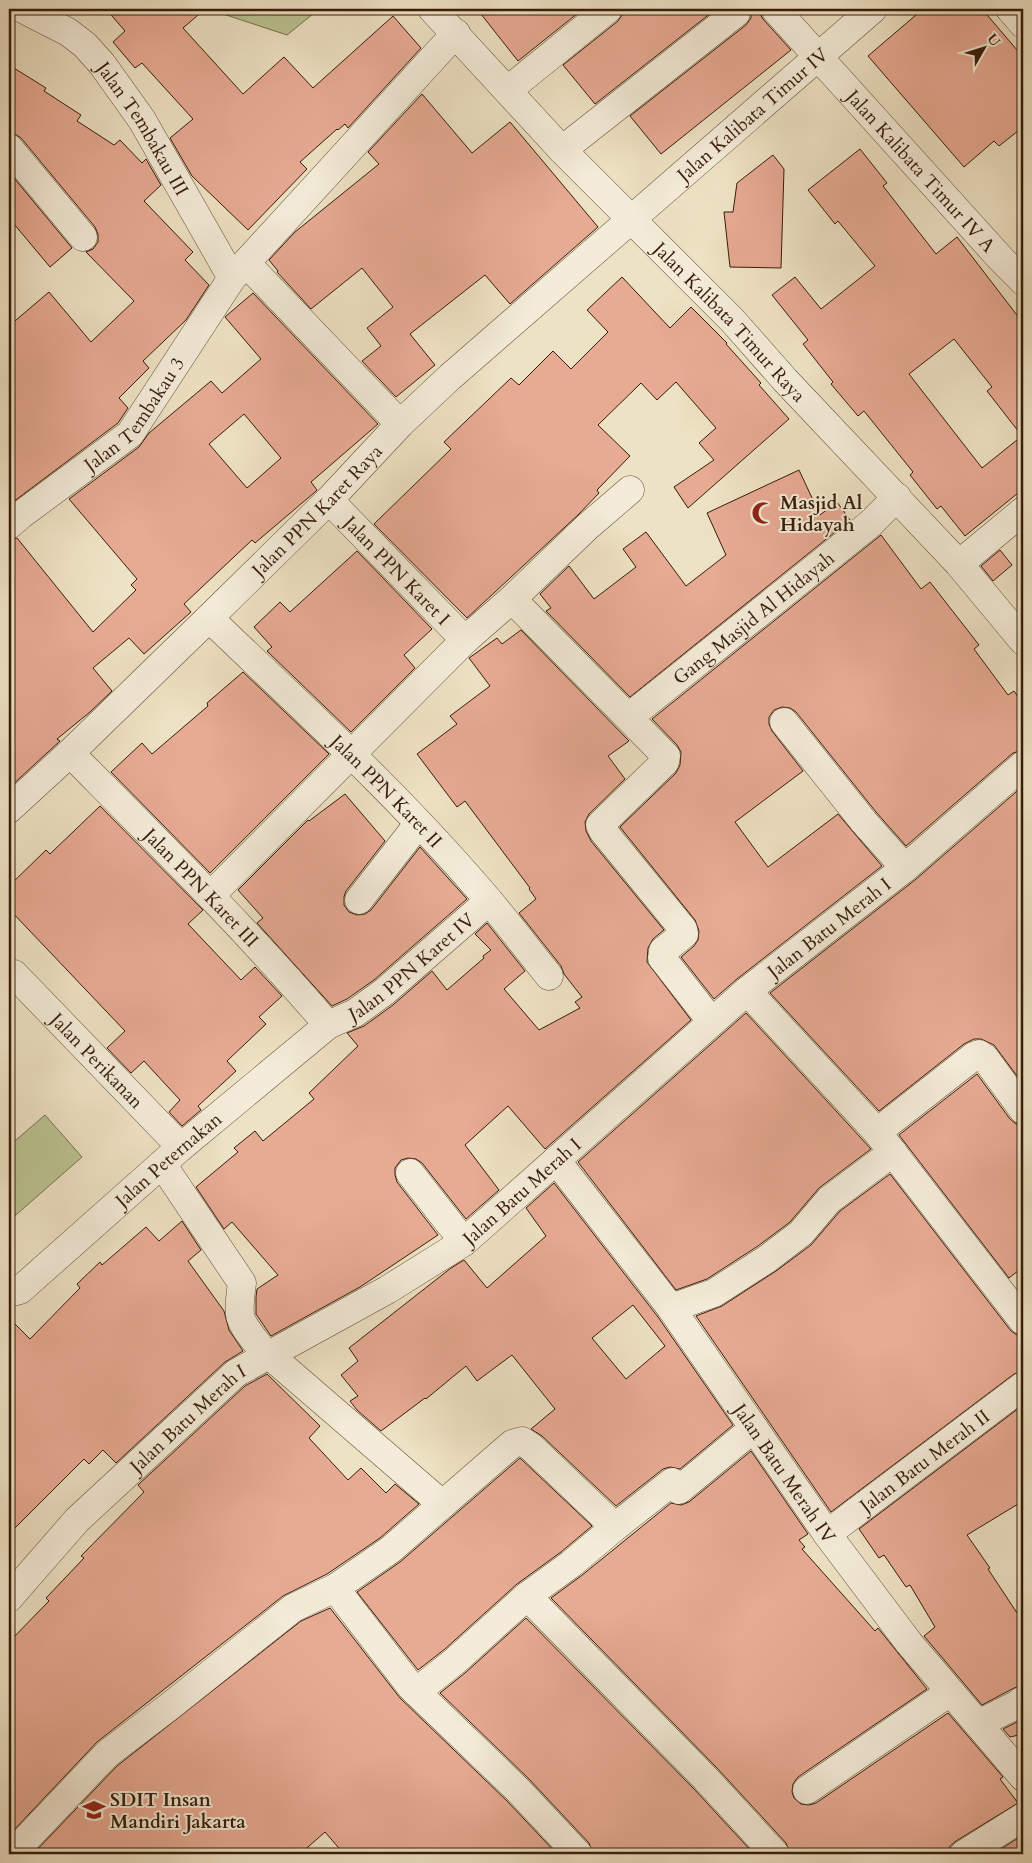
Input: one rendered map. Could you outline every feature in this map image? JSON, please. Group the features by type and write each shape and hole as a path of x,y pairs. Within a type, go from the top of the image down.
{"street":[{"name":"Jalan Tembakau III","path":"24,9 68,32 85,45 102,64 142,120 239,270 400,424"},
{"name":"Jalan Kalibata Timur Raya","path":"432,9 562,150 732,320 958,564 1023,641"},
{"path":"508,90 608,9"},
{"name":"Jalan Kalibata Timur IV A","path":"775,9 1023,281"},
{"name":"Jalan Kalibata Timur IV","path":"631,219 873,9"},
{"path":"1010,9 1023,24"},
{"path":"562,150 736,13"},
{"name":"Jalan Tembakau 3","path":"9,525 130,434 239,270 456,33"},
{"path":"9,148 83,237"},
{"name":"Jalan PPN Karet Raya","path":"9,809 70,753 329,500 400,424 450,377 631,219"},
{"path":"211,896 465,640 512,599 587,527 630,490"},
{"name":"Gang Masjid Al Hidayah","path":"629,717 870,524 897,497"},
{"name":"Jalan PPN Karet I","path":"329,500 465,640"},
{"path":"958,564 1023,511"},
{"path":"512,599 666,756 666,759 600,825 683,929 684,934 663,951 662,958 712,1022"},
{"name":"Jalan PPN Karet II","path":"209,618 351,753 419,823 489,901 549,976"},
{"path":"784,722 864,822 904,868"},
{"name":"Jalan PPN Karet III","path":"70,753 211,896 284,973 328,1025"},
{"name":"Jalan Batu Merah I","path":"9,1598 77,1520 236,1373 386,1290 464,1242 747,991 904,868 1023,765"},
{"path":"359,900 419,823"},
{"name":"Jalan PPN Karet IV","path":"328,1025 354,1013 384,992 489,901"},
{"name":"Jalan Perikanan","path":"10,973 171,1155 242,1283 238,1312 243,1325 268,1356 442,1504"},
{"path":"747,991 885,1142 1023,1321"},
{"name":"Jalan Peternakan","path":"9,1293 20,1290 171,1155 328,1025"},
{"path":"671,1308 714,1294 767,1260 801,1233 829,1200 885,1142 979,1054 985,1058 1023,1110"},
{"name":"Jalan Batu Merah IV","path":"556,1160 671,1308 827,1534 909,1643 1023,1777"},
{"path":"410,1173 464,1242"},
{"name":"Jalan Batu Merah II","path":"827,1534 1023,1386"},
{"path":"416,1692 455,1661 527,1596 571,1564 672,1482 679,1490 754,1428"},
{"path":"12,1854 107,1754 293,1608 335,1588 390,1550 512,1444 522,1441 531,1447 615,1527"},
{"path":"335,1588 416,1692 518,1790 578,1854"},
{"path":"527,1596 706,1779 775,1854"},
{"path":"807,1790 950,1692"},
{"path":"978,1724 1023,1700"},
{"path":"964,1854 1023,1818"}],"green space":[{"path":"208,9 319,9 287,35"},
{"path":"45,1115 82,1157 9,1221 9,1146"}],"building":[{"path":"106,9 205,9 183,28 243,94 284,57 313,88 393,16 421,48 348,128 345,124 337,129 300,162 307,169 248,230 192,176 170,138 193,119 142,63 135,68 113,42 125,31"},
{"path":"477,9 583,9 518,61"},
{"path":"623,9 716,9 595,104 563,65 618,21"},
{"path":"751,9 757,9 763,19 791,50 661,154 630,116 746,25 751,18"},
{"path":"923,9 982,9 1023,57 1023,127 999,146 994,141 964,167 868,56"},
{"path":"9,65 46,88 44,91 81,115 77,121 114,145 120,140 142,163 146,159 161,185 144,201 193,252 185,260 209,285 186,320 143,361 149,368 119,398 128,408 118,423 9,505 9,326 49,292 91,342 134,301 86,252 93,249 98,242 98,234 95,227 21,138 9,133"},
{"path":"422,94 472,153 510,122 598,227 510,304 485,275 410,334 435,365 396,397 362,361 381,346 367,328 393,307 362,268 311,309 277,272 269,260 295,232 379,164 368,152"},
{"path":"860,149 887,183 883,186 936,254 957,237 1023,323 1023,489 965,536 941,506 937,509 910,475 913,472 864,411 858,416 831,384 833,382 803,344 808,340 772,295 795,277 821,309 875,266 838,221 835,224 808,190","holes":["954,339 992,387 987,391 1022,436 982,468 909,374"]},
{"path":"773,155 784,169 781,268 730,267 724,212 733,212 737,183"},
{"path":"9,172 72,248 50,267 9,218"},
{"path":"622,277 670,328 691,307 727,343 761,383 759,385 789,419 688,508 674,487 714,460 699,443 716,428 676,382 657,400 641,383 598,425 630,456 597,490 599,493 579,514 467,618 374,524 451,449 444,442 511,378 519,385 553,351 571,369 608,332 587,310"},
{"path":"253,293 378,424 311,482 317,490 315,492 255,543 252,540 184,604 191,612 144,654 129,638 93,668 112,691 57,739 60,741 9,788 9,540 17,538 93,632 136,590 131,585 137,579 69,499 139,447 149,433 211,381 222,393 261,359 225,317","holes":["244,414 281,458 247,488 209,444"]},
{"path":"799,470 820,515 837,502 850,520 630,697 546,611 551,608 540,594 569,566 594,599 636,567 623,549 646,532 686,586 726,555 707,513"},
{"path":"881,535 921,589 930,582 979,645 974,649 1008,695 1014,691 1023,704 1023,750 1013,753 906,846 876,812 796,712 790,708 782,707 774,710 769,717 772,731 803,771 735,822 768,867 838,814 882,866 714,999 681,957 698,940 699,931 695,920 620,827 676,773 680,765 681,752 677,745 652,719"},
{"path":"1000,550 1012,565 993,581 981,566"},
{"path":"357,551 432,629 404,655 415,668 351,732 267,651 272,647 254,627 280,602 290,612"},
{"path":"521,630 629,741 608,756 625,779 589,814 585,822 586,831 591,841 664,930 653,939 648,948 647,962 691,1020 545,1149 508,1106 465,1145 499,1190 466,1219 422,1163 416,1159 408,1158 401,1160 395,1168 397,1182 438,1235 360,1287 271,1336 256,1314 256,1297 257,1289 278,1275 232,1222 224,1229 196,1187 238,1152 234,1148 255,1131 263,1141 314,1099 309,1093 358,1046 347,1033 364,1026 393,1005 432,971 447,990 484,958 483,956 491,950 475,934 487,923 525,971 504,989 539,1030 580,1008 575,1002 582,997 564,974 561,966 519,913 536,899 530,888 465,801 457,807 417,754 457,724 450,716 490,686 469,658 497,638 502,644"},
{"path":"243,672 329,754 210,873 111,772 142,743 152,754 208,706 207,703"},
{"path":"1023,786 1023,1084 994,1045 981,1039 974,1039 964,1044 879,1111 770,993 915,880"},
{"path":"345,794 385,841 346,891 344,905 349,912 357,915 365,914 371,910 420,847 467,899 374,980 347,999 332,1006 257,923 263,918 238,890 308,820"},
{"path":"100,806 203,910 188,924 241,980 255,967 282,996 259,1017 266,1024 227,1061 236,1071 198,1106 201,1110 182,1126 169,1112 180,1100 144,1061 131,1073 107,1048 125,1031 9,909 9,886 46,850 50,854"},
{"path":"746,1013 871,1149 819,1188 790,1222 758,1246 707,1279 676,1290 578,1162"},
{"path":"977,1074 1010,1119 1016,1124 1023,1125 1023,1267 1009,1278 899,1135"},
{"path":"890,1174 1011,1331 1023,1336 1023,1371 1014,1374 831,1512 696,1316 722,1306 776,1271 811,1245 840,1211"},
{"path":"554,1183 658,1317 733,1425 680,1469 670,1467 663,1469 616,1506 542,1436 531,1429 555,1409 512,1355 477,1381 466,1366 426,1399 381,1431 357,1410 350,1401 358,1396 341,1375 358,1361 349,1348 451,1268 464,1260 487,1288 546,1236 526,1208","holes":["633,1305 665,1346 626,1379 592,1338"]},
{"path":"182,1221 201,1250 188,1261 224,1311 229,1330 243,1351 225,1362 116,1463 103,1450 89,1464 84,1459 9,1534 9,1318 30,1339 80,1288 77,1284 100,1262 102,1265 146,1227 159,1241"},
{"path":"267,1374 320,1426 309,1438 348,1480 361,1468 386,1493 395,1484 419,1504 380,1538 327,1574 283,1596 97,1742 13,1831 9,1827 9,1642 49,1601 46,1598 84,1558 81,1556 144,1492 138,1485 245,1386"},
{"path":"1023,1405 1023,1501 967,1535 1023,1622 1023,1685 982,1705 924,1636 935,1627 910,1585 906,1587 884,1555 879,1558 859,1529"},
{"path":"751,1451 808,1534 799,1540 805,1547 802,1549 875,1631 878,1628 927,1689 798,1777 793,1784 792,1792 794,1798 801,1804 809,1805 816,1803 948,1713 1003,1777 1000,1779 1018,1803 956,1841 950,1846 948,1854 790,1854 786,1843 717,1768 551,1598 671,1503 681,1505 689,1502"},
{"path":"520,1458 592,1526 561,1552 517,1584 445,1649 418,1670 357,1592 400,1562"},
{"path":"330,1608 400,1698 507,1801 557,1854 344,1854 325,1832 300,1854 34,1853 117,1766 301,1621"},
{"path":"526,1618 695,1790 754,1854 593,1854 589,1843 529,1779 440,1693"},
{"path":"1023,1719 1023,1734 1010,1737 1003,1729"},
{"path":"1023,1835 1023,1854 993,1854"}],"place":[{"name":"Masjid Al Hidayah","path":"763,513"},
{"name":"SDIT Insan Mandiri Jakarta","path":"94,1810"}]}
